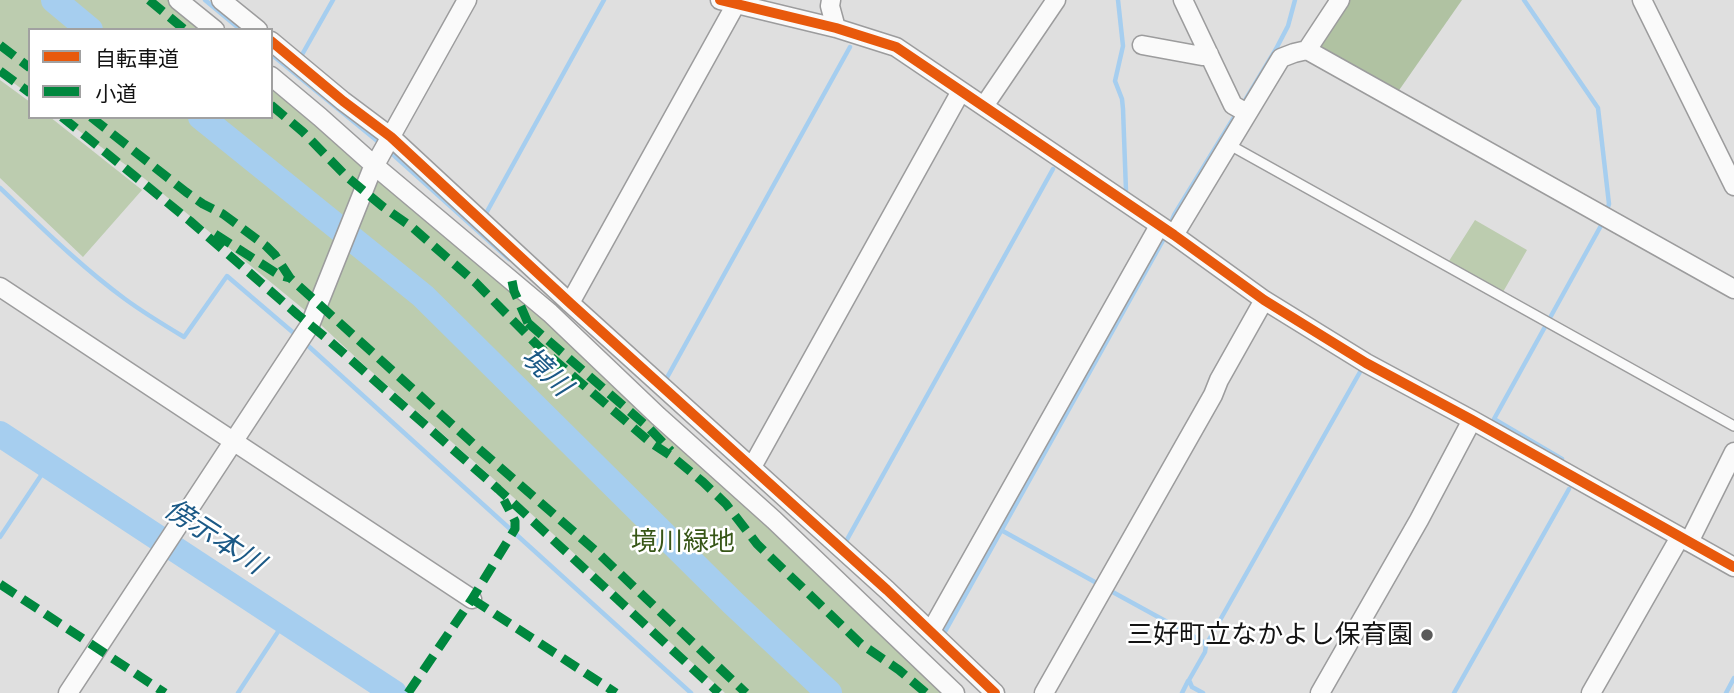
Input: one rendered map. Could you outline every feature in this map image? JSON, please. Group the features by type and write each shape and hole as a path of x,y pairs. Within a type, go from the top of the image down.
{"street":[{"path":"178,0 213,28"},
{"path":"221,0 256,28"},
{"path":"68,693 313,321 375,165 467,0"},
{"path":"984,106 1056,0"},
{"path":"1184,0 1233,105 1247,113"},
{"path":"1307,50 1340,0"},
{"path":"1642,0 1734,186"},
{"path":"570,303 728,2 836,28 896,47 1167,230 1264,300 1366,363 1734,567"},
{"path":"827,2 836,28"},
{"path":"273,43 391,138 931,631 995,693"},
{"path":"1142,45 1202,56 1209,54"},
{"path":"931,631 1167,230 1228,144 1281,58 1307,50 1734,289"},
{"path":"273,78 550,313 658,416 774,520 955,693"},
{"path":"751,467 961,91"},
{"path":"0,287 472,598"},
{"path":"1044,693 1264,300"},
{"path":"1320,693 1419,520 1472,420"},
{"path":"1591,693 1734,452"}],"lane":[{"path":"1228,144 1734,426"}],"green space":[{"path":"0,0 187,0 219,28 28,28 28,94 0,73"},
{"path":"1345,0 1462,0 1395,96 1313,51"},
{"name":"境川緑地","path":"273,76 397,183 957,693 725,693 486,472 307,312 145,179 63,119 273,119"},
{"path":"0,80 28,101 28,119 53,119 142,190 83,257 0,178"},
{"path":"1475,220 1527,250 1503,292 1449,261"}],"waterway":[{"name":"境川","path":"54,0 88,28"},
{"path":"205,0 239,28"},
{"path":"299,60 333,0"},
{"path":"484,217 604,0"},
{"path":"1118,0 1123,46 1115,81 1122,99 1126,191"},
{"path":"1241,107 1288,26 1295,0"},
{"path":"1524,0 1598,108 1609,204 1606,213"},
{"path":"664,383 850,47"},
{"path":"273,56 381,144"},
{"path":"1169,227 1236,114"},
{"name":"境川","path":"203,119 423,296 733,603 829,693"},
{"path":"388,150 509,259"},
{"path":"844,545 1053,169"},
{"path":"0,188 108,286 184,337 227,276 296,335"},
{"path":"1562,459 1494,419 1603,222"},
{"path":"942,637 1166,235"},
{"path":"305,343 691,693"},
{"path":"1206,645 1360,372"},
{"name":"傍示本川","path":"0,434 394,693"},
{"path":"0,537 48,465"},
{"path":"1454,693 1569,489"},
{"path":"1001,530 1102,586"},
{"path":"1109,590 1206,645 1205,652 1189,680 1192,687 1203,693"},
{"path":"238,693 285,621"},
{"path":"1726,693 1734,678"},
{"path":"1182,693 1188,681"}],"marked path":[{"path":"149,0 183,28"},
{"path":"0,45 28,66"},
{"path":"0,71 28,92"},
{"path":"273,107 303,132 346,176 413,228 476,283 538,346 650,442 703,482 726,504 757,544 861,644 899,670 926,693"},
{"path":"64,119 190,221 325,337 498,489 719,693"},
{"path":"94,119 186,192 223,214 266,246 290,278 597,552 746,693"},
{"path":"215,234 279,275 290,278"},
{"path":"512,281 528,323 525,327"},
{"path":"528,323 649,428 671,451"},
{"path":"408,693 472,599 515,529 515,521 504,500"},
{"path":"0,584 165,693"},
{"path":"472,599 616,693"}],"cycle path":[{"path":"720,0 836,28 896,47 1174,235 1264,300 1366,363 1734,567"},
{"path":"273,43 391,137 887,590 995,693"}],"place":[{"name":"三好町立なかよし保育園","path":"1427,635"}]}
